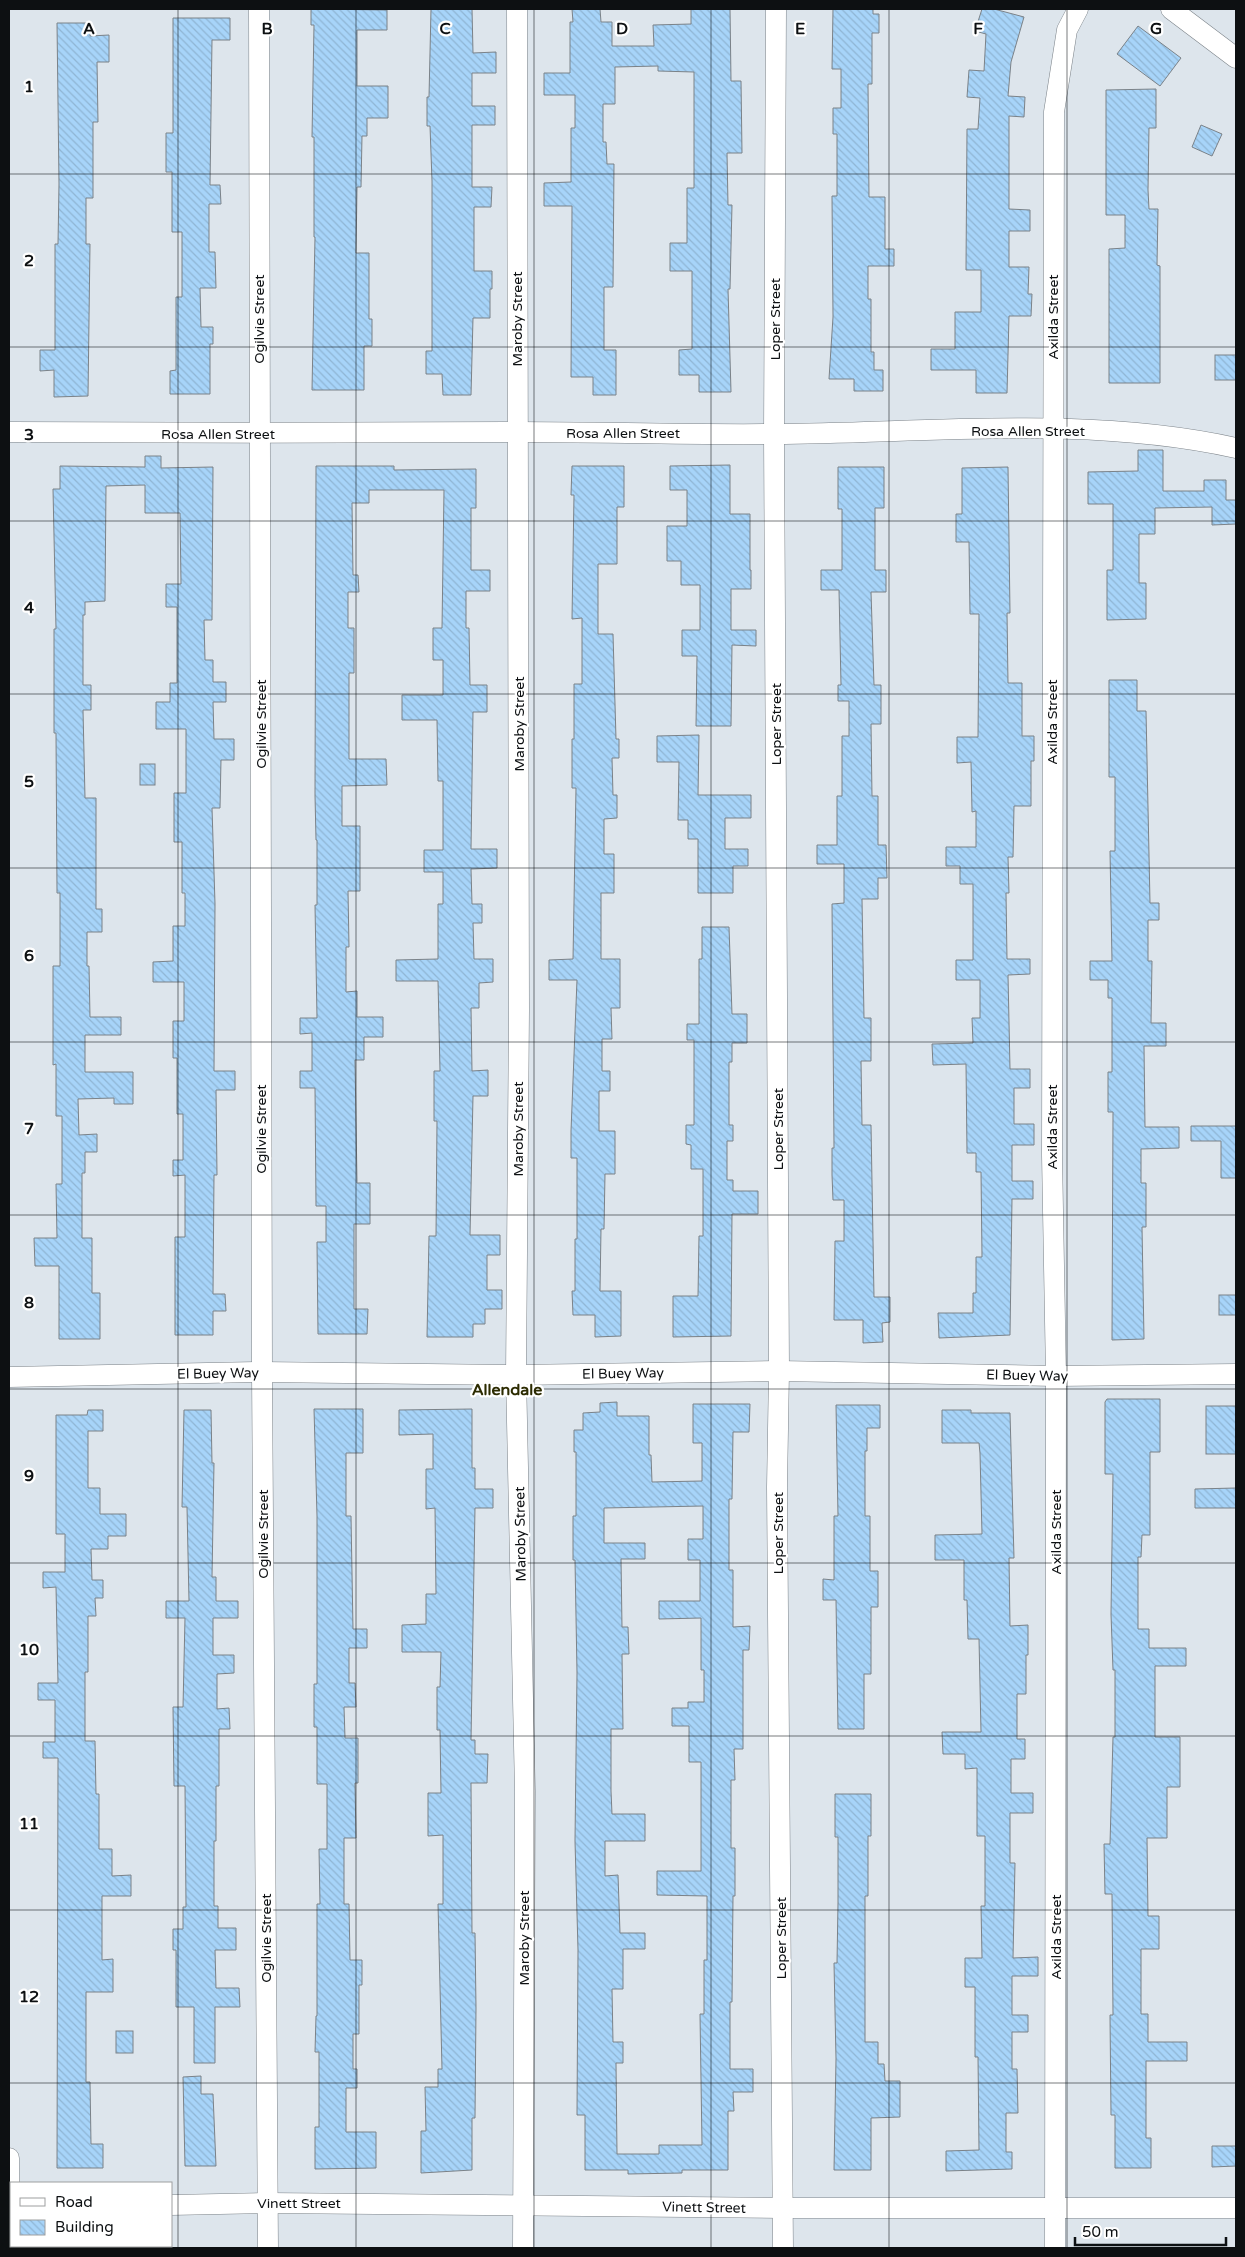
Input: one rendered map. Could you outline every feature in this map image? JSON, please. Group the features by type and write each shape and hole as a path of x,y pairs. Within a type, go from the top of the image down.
{"street":[{"name":"Ogilvie Street","path":"259,9 262,1372 268,2248"},
{"name":"Maroby Street","path":"517,9 519,1010 516,1375 525,1791 523,2248"},
{"name":"Loper Street","path":"776,9 774,434 779,1371 777,1487 783,2248"},
{"name":"Axilda Street","path":"1055,2248 1056,1376 1052,1155 1054,112 1067,30 1078,9"},
{"path":"1171,9 1236,58"},
{"name":"Rosa Allen Street","path":"9,432 774,434 1053,428 1192,438 1236,448"},
{"name":"El Buey Way","path":"9,1377 262,1372 516,1375 779,1371 1056,1376 1236,1374"},
{"path":"9,2158 10,2248"},
{"name":"Vinett Street","path":"172,2205 268,2203 783,2208 1236,2208"}],"building":[{"path":"311,9 387,10 387,30 357,30 357,86 388,86 388,118 367,118 367,136 362,136 361,187 357,187 356,253 369,253 369,319 372,319 372,346 364,346 364,390 312,390 315,237 314,137 312,137 314,25 311,25"},
{"path":"431,9 472,9 473,53 496,52 496,73 472,73 472,106 495,106 495,125 472,125 472,187 492,187 491,207 474,207 474,271 492,271 492,289 490,289 490,318 473,318 471,395 443,395 442,374 426,374 426,351 432,351 432,181 430,126 427,126"},
{"path":"572,9 600,9 601,22 612,22 612,46 654,46 653,25 691,24 691,9 730,9 731,81 741,81 742,153 727,153 728,205 732,205 730,289 728,289 731,392 699,392 699,375 679,375 679,350 692,349 692,271 670,271 670,243 687,243 687,188 694,188 694,72 658,71 658,66 615,67 615,104 603,104 603,142 606,142 607,164 614,164 613,287 604,287 604,350 616,350 616,395 593,395 593,377 571,377 572,206 544,206 544,183 571,182 571,128 575,128 575,95 544,95 544,73 570,73 570,22 573,22"},
{"path":"833,9 873,9 873,14 879,14 879,33 872,33 872,84 868,84 869,197 885,197 885,249 894,249 894,266 868,266 868,299 871,299 871,352 874,352 874,370 883,370 883,391 854,391 854,379 829,379 833,317 832,196 837,196 837,134 833,134 833,108 841,108 841,69 832,69"},
{"path":"982,9 994,9 1024,17 1011,62 1008,96 1025,97 1024,117 1009,116 1009,209 1030,210 1030,231 1009,231 1009,267 1029,267 1028,294 1032,294 1031,316 1009,316 1007,393 976,393 976,370 931,370 931,349 955,349 955,312 981,312 981,270 966,270 967,129 978,129 980,98 967,97 969,70 984,71 986,34 975,31"},
{"path":"173,18 230,18 230,40 212,40 210,185 220,185 221,204 209,204 209,252 215,252 216,288 200,288 201,327 213,327 213,344 210,344 210,394 170,394 170,371 176,370 176,297 182,297 182,232 172,232 172,172 166,172 166,133 173,133"},
{"path":"57,23 91,23 90,36 109,35 109,62 97,62 98,122 93,122 93,198 86,198 86,244 90,244 88,396 54,397 54,370 40,371 40,350 55,350 55,244 58,244 59,184"},
{"path":"1138,26 1181,58 1160,86 1117,54"},
{"path":"1156,89 1156,128 1149,128 1148,190 1149,209 1158,209 1157,265 1160,266 1160,383 1109,383 1109,249 1125,248 1125,215 1106,215 1106,90"},
{"path":"1201,125 1222,134 1212,156 1192,147"},
{"path":"1215,355 1236,355 1236,380 1215,380"},
{"path":"1138,450 1163,450 1163,491 1204,491 1204,480 1226,480 1226,500 1236,500 1236,524 1212,525 1212,507 1155,508 1155,534 1139,534 1139,583 1146,583 1146,619 1107,620 1107,570 1113,570 1113,504 1088,504 1088,472 1138,471"},
{"path":"145,456 161,456 161,468 213,467 212,620 204,620 205,660 213,660 213,682 226,682 226,702 213,702 214,739 234,739 234,760 221,760 220,808 212,808 215,904 214,1071 235,1071 235,1090 216,1090 217,1175 214,1175 213,1294 225,1294 226,1311 213,1311 213,1335 175,1335 175,1237 185,1237 185,1175 173,1176 173,1160 183,1160 183,1114 177,1114 177,1058 173,1058 173,1021 184,1021 184,982 153,982 153,962 173,961 173,926 185,926 185,893 182,893 182,842 174,842 174,793 186,793 186,729 156,729 156,702 170,702 170,683 177,683 177,607 166,607 166,584 181,584 180,513 145,513 145,485 106,486 105,601 85,602 85,615 83,615 83,685 91,685 91,710 83,710 85,798 96,798 96,909 102,909 102,932 87,932 87,966 89,966 90,1017 121,1017 121,1035 85,1035 85,1072 133,1072 133,1104 114,1104 114,1098 78,1099 79,1135 97,1134 97,1152 85,1152 85,1173 82,1173 82,1238 92,1238 92,1293 100,1293 100,1339 59,1339 59,1266 35,1266 34,1238 57,1238 56,1184 62,1184 62,1116 56,1116 56,1064 53,1065 53,966 60,966 60,893 57,893 56,733 54,733 54,629 56,629 53,489 60,489 60,466 145,467"},
{"path":"730,465 730,514 750,514 751,570 751,589 731,589 731,630 756,630 756,646 732,645 731,726 696,726 697,656 682,656 682,630 700,630 700,585 681,585 681,561 667,561 667,526 687,526 687,490 670,490 670,466"},
{"path":"316,466 394,466 394,470 476,469 476,508 471,508 471,570 490,570 490,591 466,591 466,628 469,628 470,685 487,685 487,712 473,712 471,849 497,849 497,868 471,869 472,904 482,904 482,923 473,923 474,959 493,959 493,982 479,983 479,1008 471,1008 472,1071 488,1070 488,1096 473,1096 470,1235 500,1235 500,1255 487,1255 487,1290 502,1290 502,1309 485,1309 485,1324 473,1324 473,1337 427,1337 429,1236 436,1236 437,1121 434,1121 434,1071 440,1071 438,981 396,981 396,960 438,959 438,904 443,904 443,872 424,872 424,850 443,850 443,781 438,781 437,720 402,720 402,695 443,695 443,660 433,660 433,628 442,628 444,490 369,490 369,503 352,503 353,575 358,575 359,592 348,592 348,628 354,628 354,673 349,673 349,759 386,759 387,785 342,786 342,826 360,826 360,891 348,891 349,947 346,947 346,992 357,991 357,1017 383,1017 383,1037 364,1037 364,1060 355,1060 357,1183 370,1183 370,1224 354,1224 354,1309 368,1309 367,1334 318,1334 317,1242 326,1242 326,1206 316,1206 315,1088 300,1088 300,1071 312,1071 312,1033 300,1034 300,1018 317,1018 315,905 317,905 315,795"},
{"path":"572,466 624,466 624,507 617,507 617,564 598,564 598,634 613,634 616,739 619,739 619,758 612,758 613,795 617,795 617,818 604,819 604,854 614,854 614,893 601,893 601,959 620,959 620,1008 611,1008 612,1039 602,1039 602,1071 610,1071 610,1091 599,1091 599,1131 615,1131 615,1174 605,1174 604,1229 601,1229 600,1291 621,1291 621,1336 595,1337 595,1315 573,1315 572,1291 575,1291 575,1239 577,1239 577,1158 571,1158 571,1131 577,980 549,980 549,960 573,959 576,788 572,788 572,739 574,739 574,684 582,684 582,618 572,619 574,495 571,495"},
{"path":"838,467 884,467 884,508 875,508 875,570 886,570 886,592 871,592 874,685 881,685 881,724 871,724 872,796 878,796 878,845 886,845 887,878 878,878 878,899 862,899 864,1018 871,1018 871,1061 861,1061 862,1125 871,1125 874,1297 890,1297 890,1322 882,1323 883,1342 863,1343 863,1320 834,1320 835,1241 844,1241 844,1200 833,1200 832,904 844,903 844,864 817,864 817,845 837,845 837,796 842,796 842,736 849,736 849,701 838,701 838,685 841,685 839,590 821,590 821,570 842,570 842,509 838,509"},
{"path":"1008,467 1010,613 1007,613 1008,683 1022,683 1022,736 1034,736 1034,761 1031,761 1031,806 1014,806 1013,857 1008,857 1009,893 1006,893 1007,959 1030,959 1030,974 1008,975 1010,1069 1030,1069 1030,1088 1014,1088 1014,1124 1034,1124 1034,1145 1012,1145 1012,1181 1033,1181 1033,1199 1012,1199 1010,1335 939,1338 938,1313 973,1313 973,1293 976,1293 976,1257 982,1257 981,1172 976,1172 976,1153 967,1153 966,1064 933,1065 932,1044 973,1043 972,1018 980,1018 980,980 956,980 956,960 973,960 973,884 960,884 960,866 946,866 946,847 976,847 976,811 972,812 971,762 957,763 957,737 978,737 979,614 970,614 969,542 956,542 956,514 962,514 962,468"},
{"path":"1109,680 1137,680 1137,711 1146,711 1150,903 1159,903 1159,920 1148,920 1148,961 1152,961 1151,1023 1166,1023 1166,1046 1144,1046 1145,1127 1179,1127 1179,1148 1141,1149 1141,1183 1146,1183 1146,1227 1142,1227 1144,1339 1112,1340 1113,1112 1108,1112 1108,1072 1112,1072 1112,998 1108,998 1108,980 1090,980 1090,961 1112,961 1110,851 1115,851 1115,777 1109,777"},
{"path":"699,735 698,795 751,795 751,818 725,818 725,849 748,849 748,866 733,866 733,893 698,893 698,839 688,839 688,820 678,820 679,762 657,762 657,736"},
{"path":"140,764 155,764 155,785 140,785"},
{"path":"702,927 729,927 732,1014 747,1014 747,1043 732,1043 732,1062 729,1062 729,1125 733,1125 733,1141 727,1141 727,1180 733,1180 733,1191 758,1191 758,1214 732,1214 731,1336 673,1337 673,1296 698,1296 699,1236 703,1236 703,1169 691,1169 691,1145 686,1144 686,1125 694,1125 694,1040 687,1040 687,1024 699,1024 699,959 702,959"},
{"path":"1191,1126 1236,1126 1236,1178 1221,1178 1221,1141 1191,1141"},
{"path":"1219,1295 1236,1295 1236,1315 1219,1315"},
{"path":"1107,1399 1160,1399 1160,1452 1150,1452 1150,1535 1142,1535 1141,1557 1138,1557 1138,1629 1149,1629 1149,1648 1186,1648 1186,1666 1155,1666 1155,1737 1180,1737 1180,1787 1167,1787 1167,1838 1147,1838 1148,1916 1159,1916 1159,1949 1141,1949 1141,2014 1148,2014 1148,2042 1187,2042 1187,2061 1146,2061 1146,2138 1151,2138 1151,2168 1115,2168 1115,2115 1111,2115 1110,2015 1113,2015 1112,1894 1105,1894 1104,1844 1110,1844 1113,1737 1115,1737 1115,1670 1113,1670 1111,1614 1113,1474 1105,1474 1105,1402"},
{"path":"617,1402 617,1416 649,1416 649,1455 651,1455 652,1482 702,1481 702,1443 693,1443 693,1404 750,1404 749,1432 733,1432 732,1499 729,1499 729,1570 733,1570 733,1627 750,1626 749,1650 743,1650 743,1749 734,1749 735,1780 731,1780 731,1848 735,1848 735,1896 733,1896 730,2069 753,2069 753,2092 733,2092 734,2111 728,2111 728,2170 682,2170 682,2173 628,2174 628,2170 585,2170 585,2115 577,2115 578,1950 575,1841 577,1673 575,1560 573,1560 573,1516 576,1516 574,1430 583,1430 583,1413 600,1412 600,1403","holes":["703,1506 703,1539 688,1539 688,1560 700,1560 700,1601 659,1601 659,1619 701,1618 701,1670 704,1670 704,1702 688,1702 688,1708 672,1708 672,1726 689,1726 689,1762 701,1762 701,1871 657,1871 657,1895 707,1896 707,1960 704,1960 704,2014 700,2014 702,2145 659,2145 659,2154 617,2154 616,2063 623,2063 623,2042 613,2042 612,1989 623,1989 623,1949 645,1949 645,1933 620,1933 618,1875 605,1876 605,1841 645,1841 645,1814 612,1814 611,1791 611,1729 623,1729 622,1654 629,1654 628,1627 622,1627 621,1559 645,1559 645,1543 604,1543 604,1508"]},
{"path":"836,1405 880,1405 880,1428 867,1428 867,1451 865,1451 865,1516 870,1516 870,1571 878,1571 878,1607 871,1607 871,1674 864,1674 864,1729 838,1729 836,1600 823,1600 823,1579 834,1580 834,1516 838,1516"},
{"path":"1206,1406 1236,1406 1236,1454 1206,1454"},
{"path":"314,1409 363,1409 363,1453 346,1453 346,1516 351,1516 353,1629 367,1629 367,1648 349,1648 349,1683 355,1683 356,1707 344,1707 345,1738 358,1738 358,1783 355,1783 356,1838 344,1838 344,1904 349,1904 350,1960 362,1960 362,1985 359,1985 359,2034 353,2034 353,2069 357,2069 357,2088 346,2088 346,2132 376,2132 376,2168 315,2169 315,2127 319,2127 319,2052 315,2052 317,2016 317,1904 320,1904 319,1849 327,1849 327,1784 317,1784 317,1727 314,1727 314,1684 317,1684 317,1516"},
{"path":"472,1409 472,1468 475,1468 475,1489 493,1489 493,1508 475,1508 471,1740 475,1740 475,1754 488,1754 487,1783 471,1783 472,1933 475,1933 476,2008 475,2118 472,2118 472,2170 421,2173 421,2131 426,2131 425,2087 438,2087 438,2069 442,2069 438,1904 443,1904 443,1835 428,1836 428,1793 441,1793 440,1730 437,1730 437,1687 440,1687 441,1652 402,1652 402,1625 426,1624 426,1594 436,1594 435,1508 426,1509 426,1469 433,1469 433,1434 399,1435 399,1410"},
{"path":"88,1410 103,1410 103,1431 88,1431 88,1488 100,1488 100,1514 126,1514 126,1536 108,1536 108,1549 91,1549 92,1580 103,1580 103,1598 95,1598 96,1616 88,1616 88,1672 85,1672 85,1741 95,1741 96,1794 99,1794 99,1849 112,1849 112,1876 131,1875 131,1896 102,1896 102,1960 113,1959 113,1992 86,1992 86,2082 90,2082 91,2144 103,2144 103,2168 57,2168 58,1758 43,1758 43,1742 55,1742 55,1700 38,1700 38,1683 58,1683 56,1587 43,1588 43,1572 65,1572 65,1534 56,1534 56,1415 87,1415"},
{"path":"184,1410 211,1410 212,1463 214,1463 212,1577 216,1577 216,1601 238,1601 238,1618 213,1618 213,1655 234,1655 234,1673 217,1674 217,1709 229,1708 230,1729 219,1729 219,1786 216,1786 216,1841 214,1841 214,1906 218,1906 218,1928 236,1928 236,1950 215,1950 216,1988 239,1988 240,2007 215,2007 215,2063 194,2063 194,2007 176,2007 176,1950 173,1950 173,1929 183,1929 183,1907 186,1907 185,1786 174,1786 173,1707 183,1707 185,1618 166,1618 166,1601 189,1601 187,1507 182,1507"},
{"path":"942,1410 971,1410 971,1413 1010,1413 1014,1558 1009,1558 1010,1626 1028,1625 1026,1694 1017,1694 1017,1739 1025,1739 1025,1759 1011,1759 1011,1793 1033,1793 1033,1813 1010,1813 1010,1863 1015,1863 1013,1958 1038,1957 1038,1976 1012,1976 1012,2015 1028,2015 1028,2032 1012,2032 1012,2069 1017,2069 1018,2113 1006,2113 1006,2152 1012,2152 1012,2169 946,2171 946,2151 979,2150 978,2057 975,2057 975,1987 965,1987 965,1958 982,1958 981,1906 985,1906 985,1836 977,1836 977,1768 965,1769 965,1754 943,1754 942,1732 981,1732 979,1639 968,1639 967,1600 964,1600 964,1560 935,1560 935,1535 982,1534 979,1443 942,1443"},
{"path":"1236,1488 1236,1508 1195,1508 1195,1489"},
{"path":"835,1794 871,1794 871,1836 868,1836 868,1896 865,1896 865,2042 878,2042 878,2064 884,2064 885,2081 900,2081 900,2117 871,2118 871,2170 834,2170 836,2059 834,1963 837,1963 838,1903 838,1837 835,1837"},
{"path":"116,2031 133,2031 133,2053 116,2053"},
{"path":"201,2076 201,2094 213,2094 216,2166 185,2166 183,2077"},
{"path":"1212,2146 1236,2146 1236,2166 1212,2167"}],"district":[{"name":"Allendale","path":"507,1389"}]}
